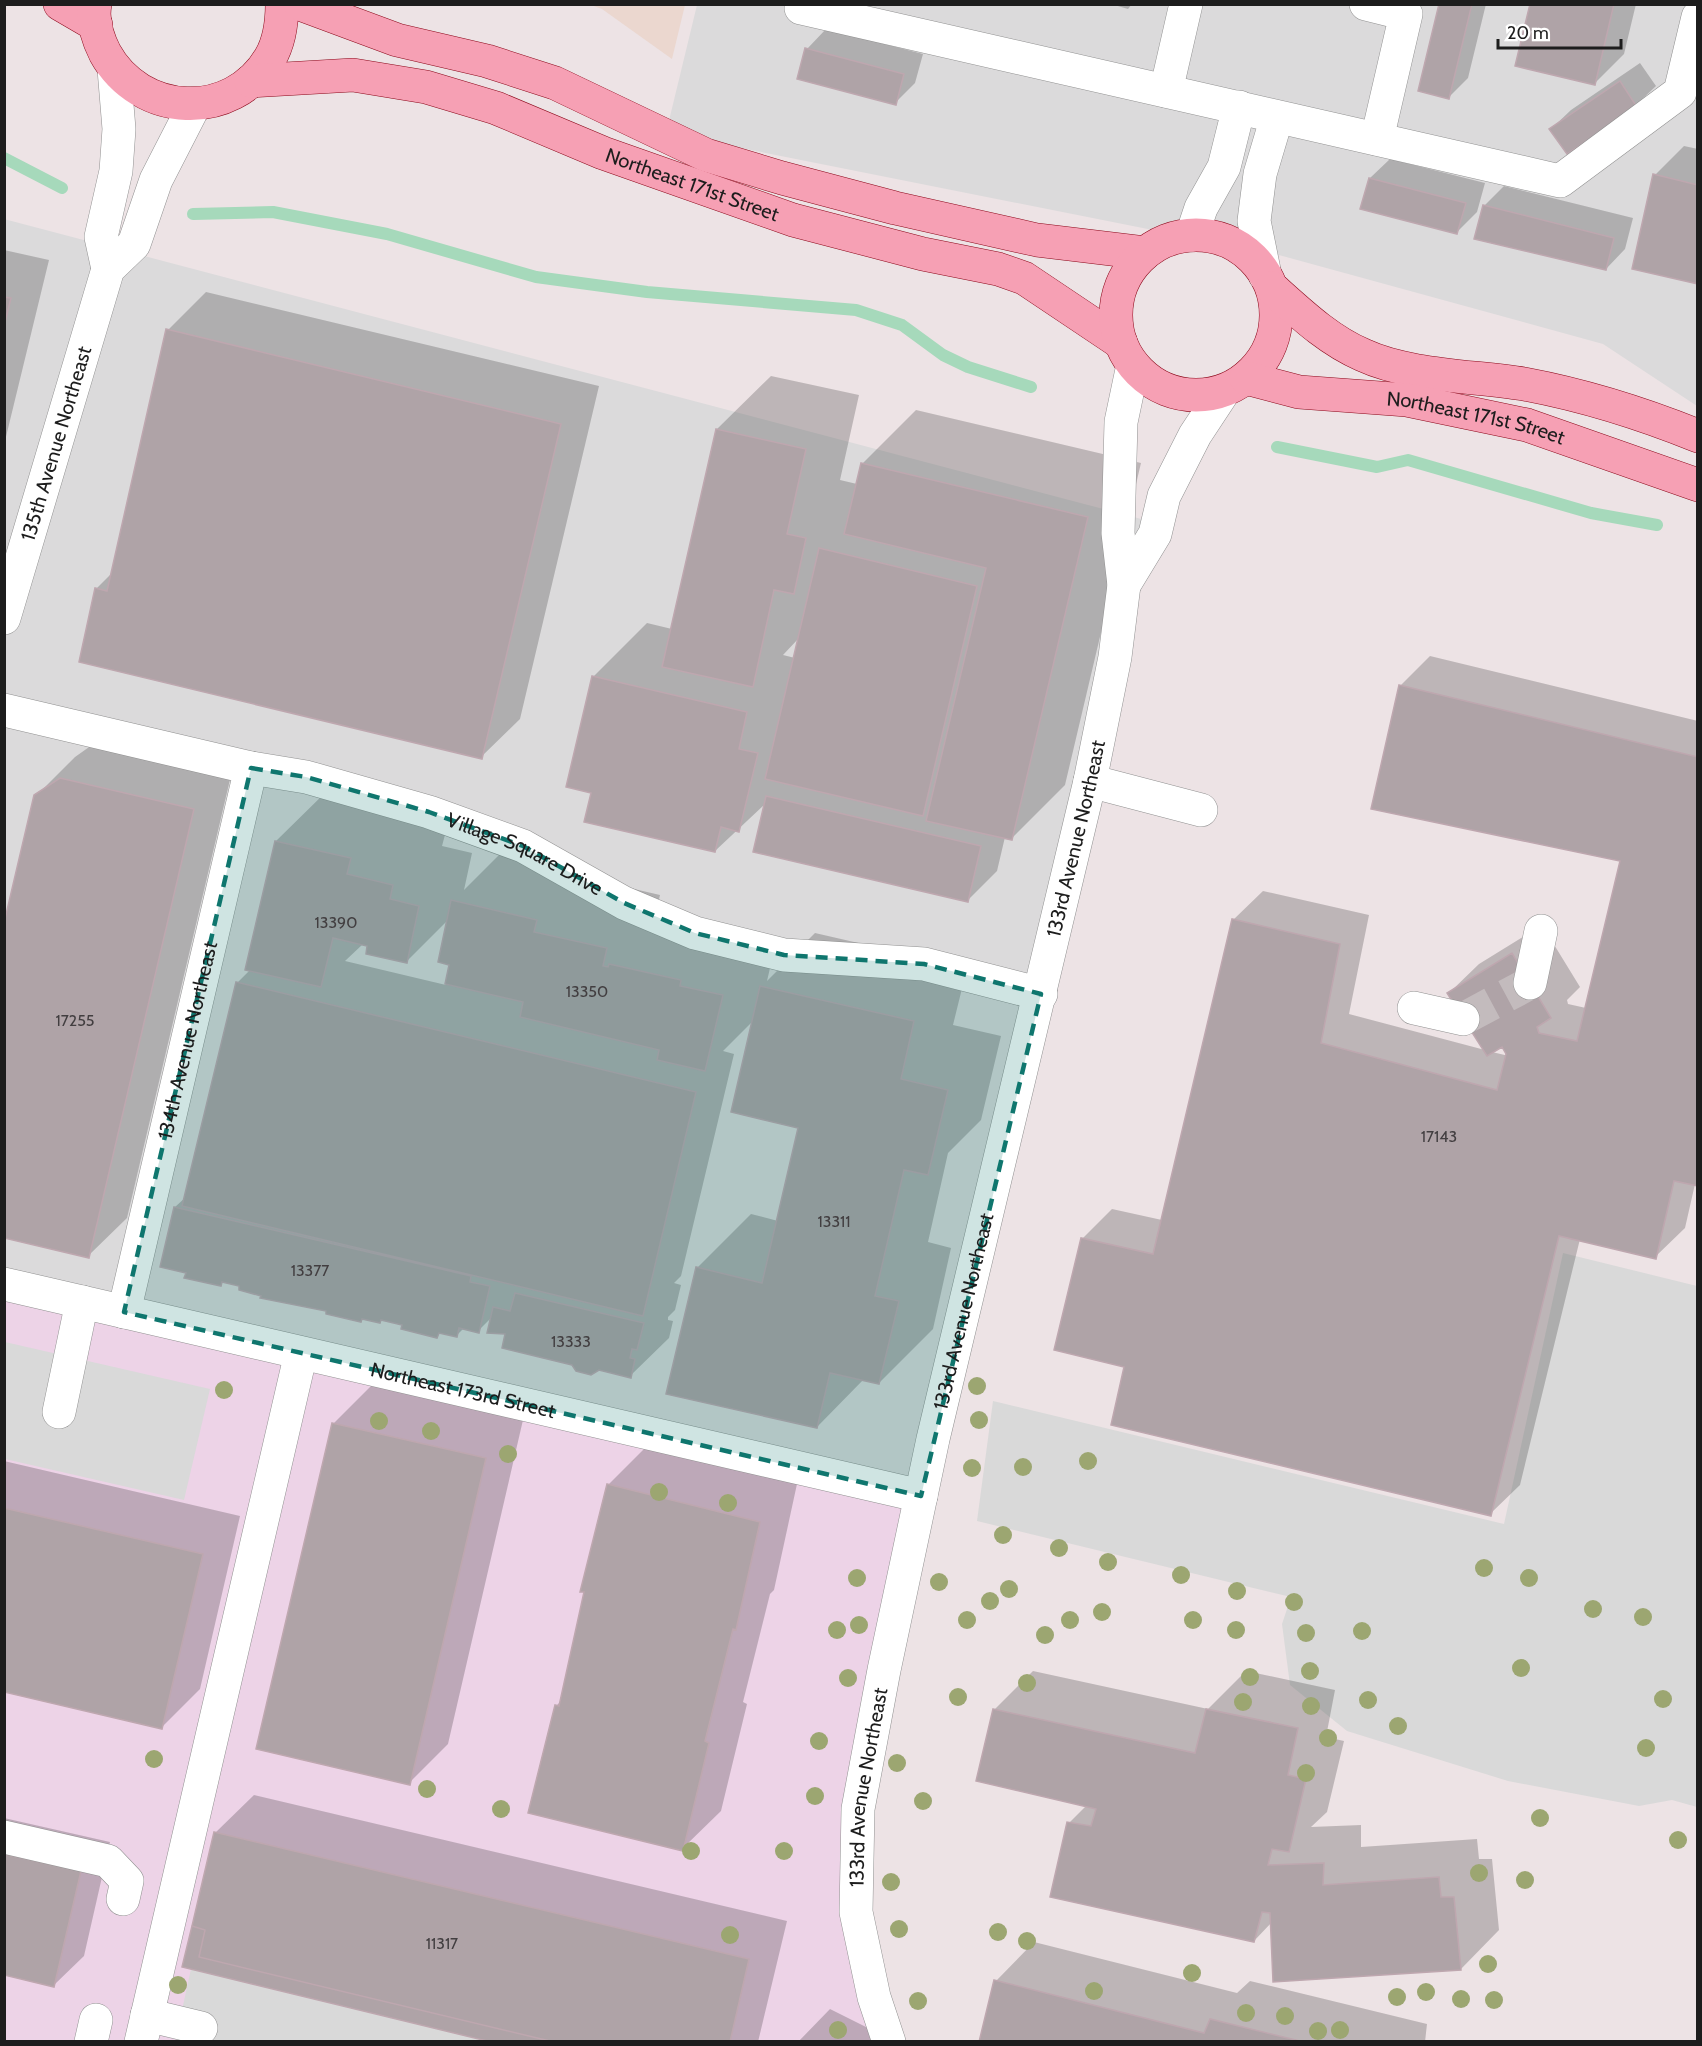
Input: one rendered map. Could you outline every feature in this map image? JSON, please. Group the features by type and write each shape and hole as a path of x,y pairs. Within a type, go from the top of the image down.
{"main road":[{"path":"60,4 95,14 99,41 114,69 137,89 165,102 195,104 225,97 251,81 271,57 282,29 282,4"},
{"name":"Northeast 171st Street","path":"300,4 397,40 487,61 555,83 706,155 783,178 895,208 1037,240 1145,253"},
{"name":"Northeast 171st Street","path":"251,81 305,80 353,75 436,90 496,108 603,153 793,220 922,254 998,269 1024,278 1127,354"},
{"path":"1192,235 1217,238 1235,245 1250,256 1268,282 1276,312 1274,337 1263,360 1235,384 1200,395 1175,393 1152,382 1127,354 1116,319 1118,294 1129,271 1145,253 1167,240 1192,235"},
{"name":"Northeast 171st Street","path":"1268,282 1318,328 1363,356 1410,368 1523,384 1587,398 1643,415 1698,436"},
{"name":"Northeast 171st Street","path":"1235,384 1299,392 1407,400 1527,425 1698,485"}],"street":[{"path":"802,4 801,8 1560,181 1680,92 1690,81 1698,17"},
{"path":"1166,91 1186,4"},
{"path":"1366,4 1406,14 1377,139"},
{"name":"135th Avenue Northeast","path":"4,618 108,269 101,237 116,171 119,129 114,69"},
{"name":"135th Avenue Northeast","path":"108,269 134,244 156,180 195,104"},
{"path":"1192,235 1201,208 1224,167 1239,107"},
{"path":"1268,282 1254,221 1260,174 1277,117"},
{"name":"133rd Avenue Northeast","path":"889,2042 874,1996 856,1911 858,1809 884,1670 921,1496 1041,994 1090,781 1115,657 1124,585 1118,533 1121,422 1127,354"},
{"name":"133rd Avenue Northeast","path":"1124,585 1155,534 1164,496 1190,445 1235,384"},
{"name":"Village Square Drive","path":"4,710 252,768 306,777 429,812 523,846 624,903 695,933 784,956 924,964 1041,994"},
{"name":"134th Avenue Northeast","path":"124,1312 252,768"},
{"path":"1090,781 1202,810"},
{"path":"1530,983 1541,931"},
{"path":"1414,1008 1463,1019"},
{"name":"Northeast 173rd Street","path":"4,1284 921,1496"},
{"path":"59,1412 82,1302"},
{"path":"201,2028 144,2028 301,1353"},
{"path":"4,1837 108,1861 128,1881 123,1899"}],"highlighted area":[{"path":"251,768 306,777 429,812 523,846 624,903 695,933 784,955 924,964 1041,994 921,1496 124,1312"}],"shaded area":[{"path":"591,5 685,5 672,59 602,9"},
{"path":"697,5 1697,5 1697,406 1603,344 1217,238 1198,239 666,133"},
{"path":"4,219 1145,520 921,1496 5,1284"},
{"path":"1563,1253 1697,1286 1697,1807 1672,1800 1639,1806 1508,1781 1347,1731 1290,1685 1282,1624 1291,1597 977,1521 993,1401 1504,1524"},
{"path":"5,1284 921,1496 858,1809 889,2041 5,2042"},
{"path":"5,1342 210,1389 184,1500 5,1459"},
{"path":"191,1969 491,2042 175,2042"}],"building":[{"path":"1439,4 1472,4 1449,99 1418,91"},
{"path":"1530,4 1614,4 1595,85 1515,66"},
{"path":"805,48 904,74 896,105 797,79"},
{"path":"1620,81 1637,107 1567,154 1549,129"},
{"path":"1653,174 1698,185 1698,284 1632,269"},
{"path":"1369,178 1466,203 1457,234 1360,209"},
{"path":"1483,205 1614,238 1606,270 1474,239"},
{"path":"4,297 11,298 4,326"},
{"path":"166,329 561,424 482,759 79,662 95,588 107,591"},
{"path":"716,429 806,449 787,534 806,538 794,594 774,590 753,687 662,667"},
{"path":"861,463 1088,517 1012,840 926,821 986,568 844,534"},
{"path":"819,548 977,586 923,816 765,779"},
{"path":"592,676 747,712 739,749 758,753 739,832 721,827 715,852 584,822 591,793 566,787"},
{"path":"1399,685 1698,757 1698,1186 1674,1181 1656,1259 1559,1236 1491,1516 1111,1425 1124,1367 1054,1350 1081,1238 1153,1254 1232,919 1340,944 1321,1043 1497,1090 1506,1054 1502,1047 1487,1056 1447,993 1512,953 1551,1018 1537,1027 1539,1033 1577,1041 1620,861 1371,809"},
{"path":"60,778 194,809 89,1258 4,1238 4,923 34,795"},
{"path":"766,796 981,846 968,902 753,852"},
{"path":"275,841 351,858 347,874 393,885 390,899 419,906 407,963 366,954 367,946 333,938 321,987 245,970"},
{"path":"451,900 537,920 534,932 607,948 603,966 608,967 609,964 681,980 680,986 723,995 705,1071 657,1060 659,1050 520,1017 523,1002 445,984 449,965 438,962"},
{"path":"236,982 696,1092 643,1316 182,1206"},
{"path":"760,986 914,1021 901,1079 948,1090 928,1175 904,1170 875,1296 899,1301 879,1384 830,1373 817,1428 666,1394 696,1267 762,1283 798,1128 731,1112"},
{"path":"174,1207 471,1276 470,1282 490,1286 479,1333 459,1328 457,1337 439,1333 437,1338 401,1329 402,1325 381,1320 380,1323 362,1319 361,1322 326,1314 326,1311 260,1298 261,1296 239,1290 239,1286 222,1282 221,1286 184,1278 186,1273 160,1267"},
{"path":"515,1293 644,1323 637,1350 632,1349 630,1358 635,1359 631,1378 599,1370 591,1375 576,1371 572,1365 502,1348 505,1334 487,1333 493,1307 510,1311"},
{"path":"332,1423 486,1458 410,1785 256,1749"},
{"path":"607,1484 760,1522 736,1630 733,1629 705,1741 709,1743 683,1851 528,1813 555,1705 559,1706 584,1592 580,1592"},
{"path":"4,1508 203,1554 162,1729 4,1692"},
{"path":"993,1709 1195,1753 1206,1709 1298,1728 1288,1775 1306,1779 1289,1852 1272,1849 1268,1865 1324,1863 1323,1885 1439,1877 1441,1897 1454,1897 1461,1970 1273,1982 1270,1913 1262,1912 1254,1942 1050,1897 1067,1822 1091,1826 1096,1809 976,1781"},
{"path":"214,1832 749,1959 730,2042 554,2042 199,1957 205,1930 192,1926"},
{"path":"4,1854 81,1871 54,1987 4,1975"},
{"path":"192,1926 205,1930 199,1957 554,2042 491,2042 182,1967"},
{"path":"994,1980 1204,2033 1210,2019 1304,2042 979,2042"}],"waterway":[{"path":"4,158 62,188"},
{"path":"193,214 273,212 387,234 536,277 647,292 856,310 902,325 943,355 968,367 1031,387"},
{"path":"1277,447 1377,467 1408,460 1591,513 1657,525"}],"tunnel":[{"path":"1463,1019 1530,983"}]}
